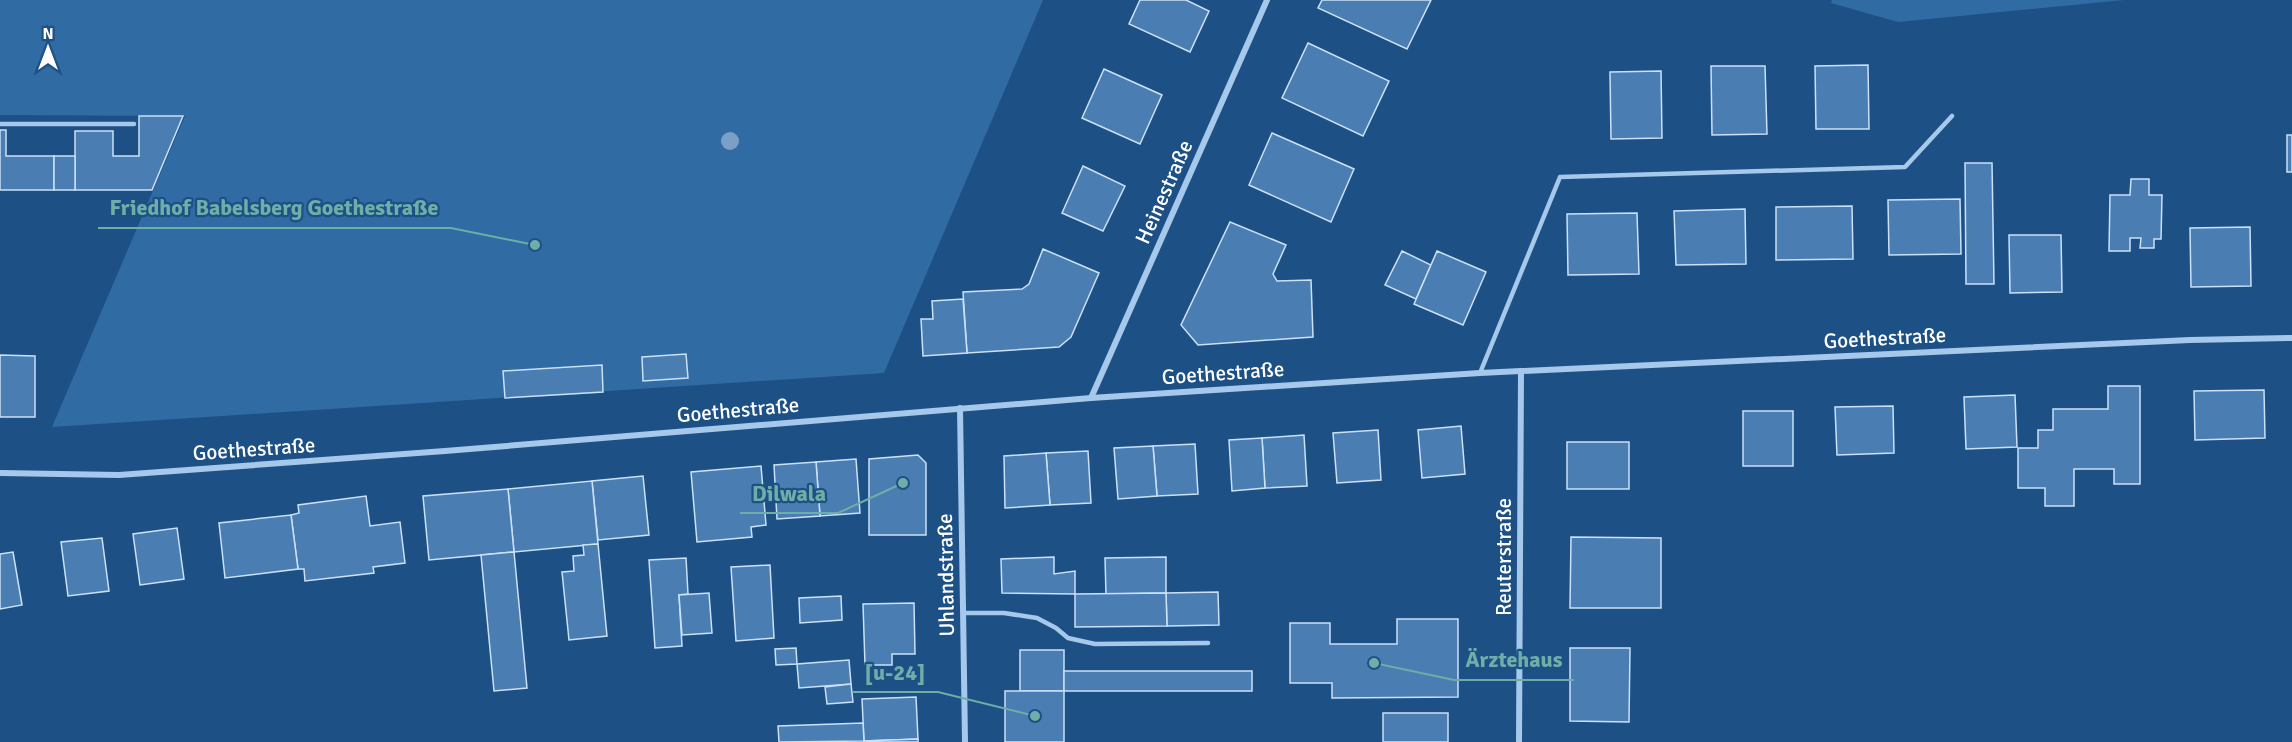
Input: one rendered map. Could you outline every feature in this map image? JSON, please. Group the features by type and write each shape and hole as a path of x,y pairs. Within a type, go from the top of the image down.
{"street":[{"name":"Heinestraße","path":"1091,398 1267,0"},
{"name":"Goethestraße","path":"0,473 119,475 445,451 1091,398 1480,373 2178,340 2292,338"},
{"name":"Reuterstraße","path":"1519,742 1521,372"},
{"name":"Uhlandstraße","path":"960,408 965,742"}],"lane":[{"path":"1480,373 1560,177 1905,167 1952,116"},
{"path":"0,123 134,124"},
{"path":"963,613 1004,613 1037,618 1056,628 1068,638 1095,644 1208,643"}],"shaded area":[{"path":"0,0 1043,0 884,373 52,427 185,116 0,115"},
{"path":"1832,0 2124,0 1898,22 1831,3"}],"building":[{"path":"1140,0 1186,0 1209,11 1190,52 1129,24"},
{"path":"1322,0 1431,0 1407,49 1318,8"},
{"path":"1308,43 1389,81 1363,136 1282,98"},
{"path":"1868,65 1869,129 1816,129 1815,66"},
{"path":"1711,66 1765,66 1767,134 1712,135"},
{"path":"1104,69 1162,95 1140,144 1082,118"},
{"path":"1661,71 1662,138 1611,139 1610,72"},
{"path":"139,116 183,116 152,190 75,190 75,131 113,131 113,156 139,156"},
{"path":"0,130 6,130 6,156 54,156 54,190 0,190"},
{"path":"1272,133 1354,169 1331,222 1249,185"},
{"path":"2287,135 2292,135 2292,172 2287,172"},
{"path":"54,156 75,156 75,190 54,190"},
{"path":"1965,163 1992,163 1994,284 1966,284"},
{"path":"1083,166 1125,186 1103,231 1062,213"},
{"path":"2131,179 2149,179 2149,195 2162,195 2161,239 2154,239 2154,248 2140,248 2141,238 2130,238 2130,251 2109,251 2110,195 2130,195"},
{"path":"1960,199 1961,254 1889,255 1888,200"},
{"path":"1852,206 1853,259 1776,260 1776,207"},
{"path":"1745,209 1746,264 1676,265 1674,211"},
{"path":"1637,213 1639,274 1568,275 1567,214"},
{"path":"1230,222 1286,245 1273,274 1277,281 1311,280 1313,337 1198,345 1181,325"},
{"path":"2250,227 2251,286 2191,287 2190,228"},
{"path":"2009,235 2061,235 2062,292 2010,293"},
{"path":"1043,249 1099,273 1071,337 1059,347 967,353 963,292 1022,289 1029,284"},
{"path":"1402,251 1431,265 1416,299 1385,285"},
{"path":"1437,251 1486,272 1463,325 1414,304"},
{"path":"963,299 967,353 923,356 921,319 933,319 932,301"},
{"path":"686,354 688,378 643,381 642,357"},
{"path":"0,355 35,356 35,417 0,417"},
{"path":"602,365 603,392 505,398 503,371"},
{"path":"2108,386 2140,386 2140,484 2114,484 2114,469 2074,469 2074,506 2045,506 2045,488 2018,488 2018,448 2038,448 2038,430 2053,430 2053,409 2108,409"},
{"path":"2264,390 2265,438 2195,440 2194,391"},
{"path":"2015,395 2017,447 1966,449 1964,397"},
{"path":"1893,406 1894,453 1837,455 1835,407"},
{"path":"1743,411 1793,411 1793,466 1743,466"},
{"path":"1461,426 1465,474 1422,478 1418,430"},
{"path":"1378,430 1381,480 1337,483 1333,433"},
{"path":"1304,435 1307,486 1265,488 1262,438"},
{"path":"1262,438 1265,488 1232,491 1229,440"},
{"path":"1567,442 1629,442 1629,489 1567,489"},
{"path":"1195,444 1198,494 1157,496 1153,446"},
{"path":"1153,446 1157,496 1118,499 1114,448"},
{"path":"1088,451 1091,503 1050,505 1046,453"},
{"path":"1046,453 1050,505 1005,508 1004,456"},
{"path":"918,455 926,463 926,535 869,535 869,459"},
{"path":"856,459 860,513 820,516 816,462"},
{"path":"816,462 820,516 777,519 774,465"},
{"path":"761,466 766,525 751,527 752,537 697,542 691,472"},
{"path":"643,476 649,535 598,540 592,481"},
{"path":"592,481 598,544 514,552 508,489"},
{"path":"508,489 514,552 429,560 423,496"},
{"path":"366,496 370,526 400,522 405,563 373,567 374,573 305,581 304,569 298,569 291,515 299,513 298,505"},
{"path":"291,515 298,569 225,578 219,523"},
{"path":"177,528 184,579 140,585 133,534"},
{"path":"1571,537 1661,538 1661,608 1570,608"},
{"path":"102,538 109,591 68,596 61,542"},
{"path":"598,544 607,636 569,640 562,572 574,571 573,556 584,555 583,545"},
{"path":"13,552 22,605 0,609 0,554"},
{"path":"514,552 527,688 494,691 481,555"},
{"path":"1054,557 1054,574 1075,571 1075,594 1002,593 1001,559"},
{"path":"1166,557 1166,593 1106,594 1105,558"},
{"path":"686,558 688,594 679,595 682,646 655,648 649,560"},
{"path":"770,565 774,638 736,641 731,567"},
{"path":"1218,592 1219,625 1167,626 1166,593"},
{"path":"709,593 712,633 682,635 679,595"},
{"path":"1166,593 1167,626 1075,627 1075,594"},
{"path":"841,596 842,620 800,623 799,598"},
{"path":"914,603 915,654 892,654 892,665 865,665 863,604"},
{"path":"1397,619 1458,619 1458,697 1332,698 1332,683 1290,683 1290,623 1330,623 1330,644 1397,644"},
{"path":"796,648 797,664 776,665 775,649"},
{"path":"1570,648 1630,648 1629,722 1570,721"},
{"path":"1020,650 1064,650 1064,691 1020,691"},
{"path":"849,660 851,684 799,688 797,664"},
{"path":"1064,671 1252,671 1252,691 1064,691"},
{"path":"851,684 853,702 827,704 825,687"},
{"path":"1005,691 1064,691 1064,742 1005,742"},
{"path":"916,697 918,739 864,741 862,699"},
{"path":"1383,713 1448,713 1448,742 1383,742"},
{"path":"863,723 864,741 779,742 778,726"},
{"path":"918,739 918,742 864,742 864,741"}],"place":[{"name":"Friedhof Babelsberg Goethestraße","path":"535,245"},
{"name":"Dilwala","path":"903,483"},
{"name":"Ärztehaus","path":"1374,663"},
{"name":"[u-24]","path":"1035,716"}]}
